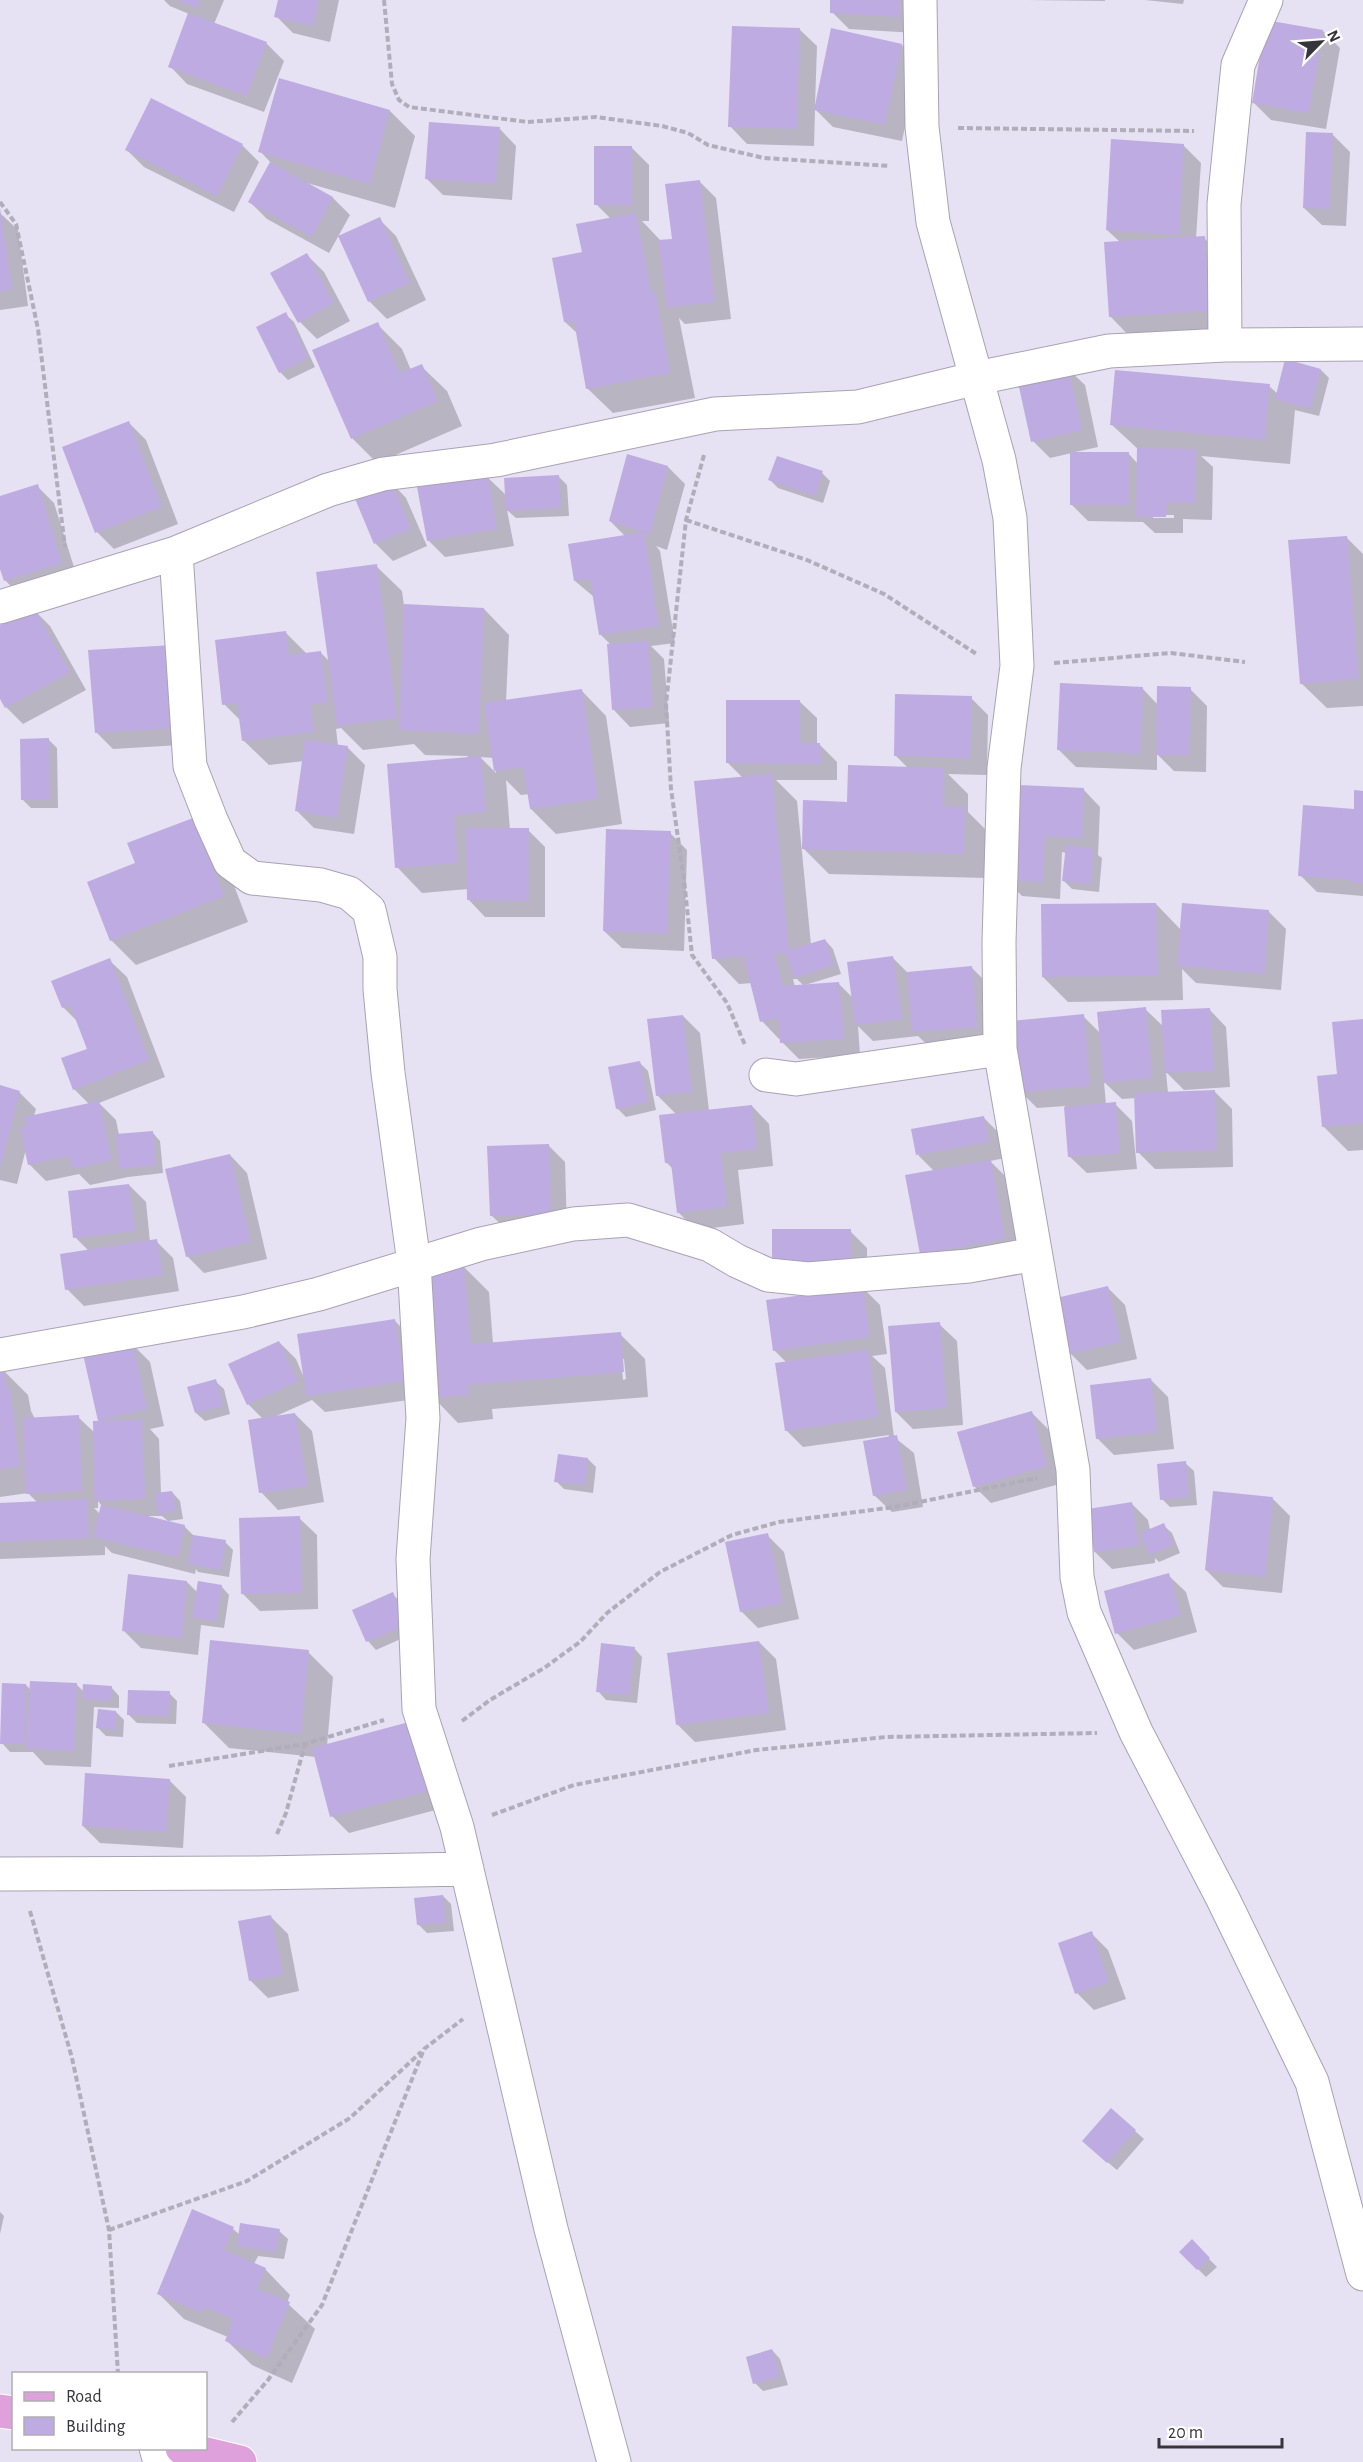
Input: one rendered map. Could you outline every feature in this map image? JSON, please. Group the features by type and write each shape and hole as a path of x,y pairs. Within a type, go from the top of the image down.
{"main road":[{"path":"193,2451 240,2462"}],"street":[{"path":"920,0 922,127 933,222 999,460 1010,518 1016,673 1004,768 999,942 1000,1048 1073,1470 1077,1577 1084,1612 1136,1732 1228,1909 1312,2082 1363,2274"},
{"path":"1225,345 1224,204 1238,65 1266,0"},
{"path":"0,607 176,553 328,490 383,474 496,460 715,414 858,407 977,378 1109,351 1225,345 1363,344"},
{"path":"176,553 190,766 230,862 252,879 321,885 349,893 369,910 380,957 380,989 388,1073 414,1263 423,1418 413,1559 419,1709 457,1827 552,2229 614,2462"},
{"path":"766,1075 796,1079 1000,1048"},
{"path":"0,1355 243,1312 319,1293 481,1244 573,1224 628,1220 710,1245 768,1275 808,1279 969,1266 1035,1254"},
{"path":"9,1874 467,1869"}],"path":[{"path":"384,0 392,84 399,100 409,107 528,122 596,117 662,126 688,133 708,145 764,158 927,169"},
{"path":"922,127 1231,131"},
{"path":"0,202 16,224 38,329 70,587"},
{"path":"715,414 686,520 666,704 671,789 692,955 727,1003 749,1054 766,1075"},
{"path":"686,520 807,560 884,594 1016,673 1172,653 1245,662"},
{"path":"429,1745 490,1700 544,1668 580,1642 607,1613 660,1572 732,1536 779,1522 895,1507 1073,1470"},
{"path":"169,1766 305,1744 419,1709"},
{"path":"457,1827 573,1785 756,1750 886,1737 1136,1732"},
{"path":"259,1873 286,1813 305,1744"},
{"path":"9,1874 72,2058 109,2230 118,2372"},
{"path":"109,2230 247,2181 350,2118 424,2049 496,1994"},
{"path":"207,2438 268,2380 322,2305 424,2049"}],"building":[{"path":"178,0 200,0 197,8"},
{"path":"278,0 319,0 313,26 274,17"},
{"path":"830,0 900,0 899,17 830,13"},
{"path":"188,13 267,42 247,96 168,67"},
{"path":"1266,20 1323,30 1309,113 1252,103"},
{"path":"732,26 800,28 797,129 728,127"},
{"path":"831,28 902,44 885,125 814,110"},
{"path":"279,78 390,110 370,184 258,152"},
{"path":"151,98 243,144 217,196 125,150"},
{"path":"429,122 500,127 496,184 425,179"},
{"path":"1306,132 1333,133 1330,209 1303,208"},
{"path":"1111,139 1184,144 1179,235 1106,230"},
{"path":"594,146 632,146 632,205 594,205"},
{"path":"270,162 333,197 312,237 248,202"},
{"path":"700,180 715,302 667,307 658,240 672,239 665,184"},
{"path":"0,208 12,289 0,291"},
{"path":"636,213 651,292 655,291 670,373 586,389 574,321 564,322 552,258 582,252 576,224"},
{"path":"380,217 410,283 368,302 338,236"},
{"path":"1205,236 1209,311 1109,317 1104,242"},
{"path":"307,253 334,303 298,323 270,273"},
{"path":"286,312 308,358 279,373 256,327"},
{"path":"378,322 400,373 422,364 438,401 351,439 312,350"},
{"path":"1285,359 1321,369 1311,409 1275,399"},
{"path":"1068,367 1082,430 1031,442 1017,378"},
{"path":"1115,370 1270,384 1265,440 1110,425"},
{"path":"129,421 162,507 95,533 62,447"},
{"path":"1137,448 1196,449 1195,503 1167,502 1166,517 1136,517"},
{"path":"1070,452 1129,452 1129,505 1070,505"},
{"path":"627,454 668,466 650,534 609,521"},
{"path":"777,456 823,471 815,496 768,480"},
{"path":"488,475 497,529 427,541 417,487"},
{"path":"559,475 561,508 506,511 504,478"},
{"path":"390,479 411,529 374,544 353,494"},
{"path":"38,484 62,563 4,581 0,569 0,496"},
{"path":"644,532 659,626 599,635 590,579 574,581 568,544"},
{"path":"1347,536 1359,679 1300,684 1288,540"},
{"path":"377,564 397,718 337,726 316,572"},
{"path":"404,604 484,608 479,734 399,730"},
{"path":"33,607 70,672 5,708 0,699 0,625"},
{"path":"286,631 289,655 321,651 328,702 311,704 314,732 242,741 237,703 222,705 215,640"},
{"path":"648,641 653,707 612,710 607,644"},
{"path":"174,645 180,728 95,733 88,650"},
{"path":"1060,683 1143,687 1140,754 1057,750"},
{"path":"1157,686 1191,687 1189,755 1156,755"},
{"path":"582,689 598,799 530,809 523,767 494,771 484,703"},
{"path":"895,694 972,696 970,758 894,756"},
{"path":"726,700 800,700 800,743 820,743 821,764 726,763"},
{"path":"49,738 50,800 21,800 20,739"},
{"path":"305,740 348,746 337,818 295,811"},
{"path":"481,756 486,812 454,815 458,863 395,868 387,764"},
{"path":"848,765 944,768 943,806 965,807 964,854 802,849 803,800 847,802"},
{"path":"772,774 789,950 825,939 834,965 794,978 786,953 774,954 783,986 839,982 844,1039 780,1043 778,1018 760,1022 744,958 756,955 712,959 694,781"},
{"path":"1019,785 1084,788 1082,838 1045,836 1043,882 1003,880"},
{"path":"1354,790 1363,791 1363,883 1352,883 1352,880 1298,876 1303,805 1354,809"},
{"path":"193,818 224,896 110,941 87,882 135,863 127,843"},
{"path":"466,828 529,828 529,901 467,900"},
{"path":"606,829 671,831 667,934 603,931"},
{"path":"1066,845 1094,849 1091,884 1062,881"},
{"path":"1156,903 1158,976 1042,977 1041,904"},
{"path":"1182,903 1269,910 1265,974 1177,966"},
{"path":"893,956 902,1019 855,1025 847,962"},
{"path":"110,958 149,1060 73,1090 61,1058 87,1049 70,1005 62,1008 51,981"},
{"path":"972,966 977,1027 912,1032 907,972"},
{"path":"1146,1007 1152,1078 1104,1083 1097,1012"},
{"path":"1210,1008 1214,1071 1165,1073 1161,1010"},
{"path":"1084,1014 1090,1086 1018,1092 1012,1021"},
{"path":"683,1015 692,1092 656,1096 647,1019"},
{"path":"1363,1019 1363,1123 1322,1127 1317,1076 1337,1074 1332,1022"},
{"path":"640,1061 648,1102 616,1109 608,1067"},
{"path":"0,1085 20,1091 1,1165 0,1165"},
{"path":"1215,1090 1217,1150 1136,1153 1134,1093"},
{"path":"99,1101 112,1160 72,1169 69,1156 28,1165 20,1128 27,1126 24,1117"},
{"path":"1116,1102 1120,1153 1068,1157 1064,1107"},
{"path":"752,1105 757,1149 721,1153 727,1207 677,1213 671,1163 665,1163 659,1115"},
{"path":"984,1116 989,1142 916,1155 911,1129"},
{"path":"153,1131 156,1165 119,1169 116,1134"},
{"path":"549,1144 551,1215 490,1216 487,1146"},
{"path":"230,1154 251,1242 186,1257 165,1169"},
{"path":"991,1160 1005,1239 920,1254 905,1175"},
{"path":"129,1184 135,1231 73,1238 68,1191"},
{"path":"772,1229 851,1229 851,1263 772,1263"},
{"path":"157,1239 163,1275 65,1290 60,1254"},
{"path":"464,1265 471,1344 621,1332 624,1372 468,1385 469,1395 431,1398 421,1269"},
{"path":"1108,1286 1121,1342 1068,1354 1056,1298"},
{"path":"863,1287 870,1337 773,1351 766,1300"},
{"path":"395,1319 405,1381 306,1396 297,1334"},
{"path":"940,1322 947,1408 895,1412 888,1326"},
{"path":"279,1341 298,1381 247,1405 228,1364"},
{"path":"133,1343 147,1409 98,1421 83,1354"},
{"path":"868,1350 878,1417 785,1431 775,1363"},
{"path":"3,1368 7,1388 10,1388 20,1467 0,1469 0,1369"},
{"path":"1151,1378 1157,1432 1096,1439 1090,1385"},
{"path":"216,1379 223,1406 195,1413 187,1387"},
{"path":"1032,1411 1047,1466 973,1487 957,1432"},
{"path":"295,1413 308,1486 259,1493 248,1420"},
{"path":"79,1415 82,1491 26,1494 23,1418"},
{"path":"142,1420 145,1499 95,1501 93,1421"},
{"path":"897,1435 907,1490 873,1496 863,1441"},
{"path":"558,1454 588,1458 585,1485 554,1482"},
{"path":"1186,1461 1189,1497 1160,1500 1157,1464"},
{"path":"172,1491 176,1511 158,1514 155,1493"},
{"path":"1213,1491 1273,1497 1265,1577 1205,1570"},
{"path":"87,1499 89,1538 0,1542 0,1503"},
{"path":"1132,1502 1139,1546 1094,1552 1088,1509"},
{"path":"101,1505 185,1525 178,1557 93,1537"},
{"path":"300,1516 302,1593 241,1594 239,1518"},
{"path":"1164,1523 1173,1545 1149,1555 1140,1533"},
{"path":"768,1533 783,1603 740,1612 725,1542"},
{"path":"193,1535 226,1540 221,1570 188,1564"},
{"path":"1169,1573 1181,1615 1115,1634 1104,1591"},
{"path":"128,1574 187,1581 182,1638 122,1631"},
{"path":"198,1581 222,1585 216,1621 192,1617"},
{"path":"393,1592 407,1625 366,1642 352,1610"},
{"path":"210,1640 309,1650 301,1734 202,1723"},
{"path":"759,1641 769,1713 676,1725 667,1653"},
{"path":"601,1643 635,1647 629,1695 596,1692"},
{"path":"30,1681 77,1683 74,1751 26,1748"},
{"path":"2,1683 26,1684 25,1744 0,1744"},
{"path":"83,1684 112,1686 111,1701 82,1699"},
{"path":"128,1690 170,1691 169,1716 127,1715"},
{"path":"98,1709 116,1711 116,1730 96,1728"},
{"path":"409,1722 427,1791 330,1817 312,1748"},
{"path":"85,1773 170,1779 166,1832 82,1826"},
{"path":"443,1895 446,1923 417,1925 414,1898"},
{"path":"271,1915 283,1975 249,1981 238,1921"},
{"path":"1092,1931 1109,1982 1075,1994 1058,1943"},
{"path":"1111,2108 1136,2130 1107,2163 1082,2141"},
{"path":"192,2209 234,2227 224,2250 266,2268 257,2289 290,2302 267,2358 225,2341 233,2319 204,2307 202,2313 157,2294"},
{"path":"240,2223 280,2229 276,2252 237,2246"},
{"path":"1192,2239 1210,2258 1197,2270 1179,2252"},
{"path":"772,2349 780,2377 753,2384 746,2357"}]}
